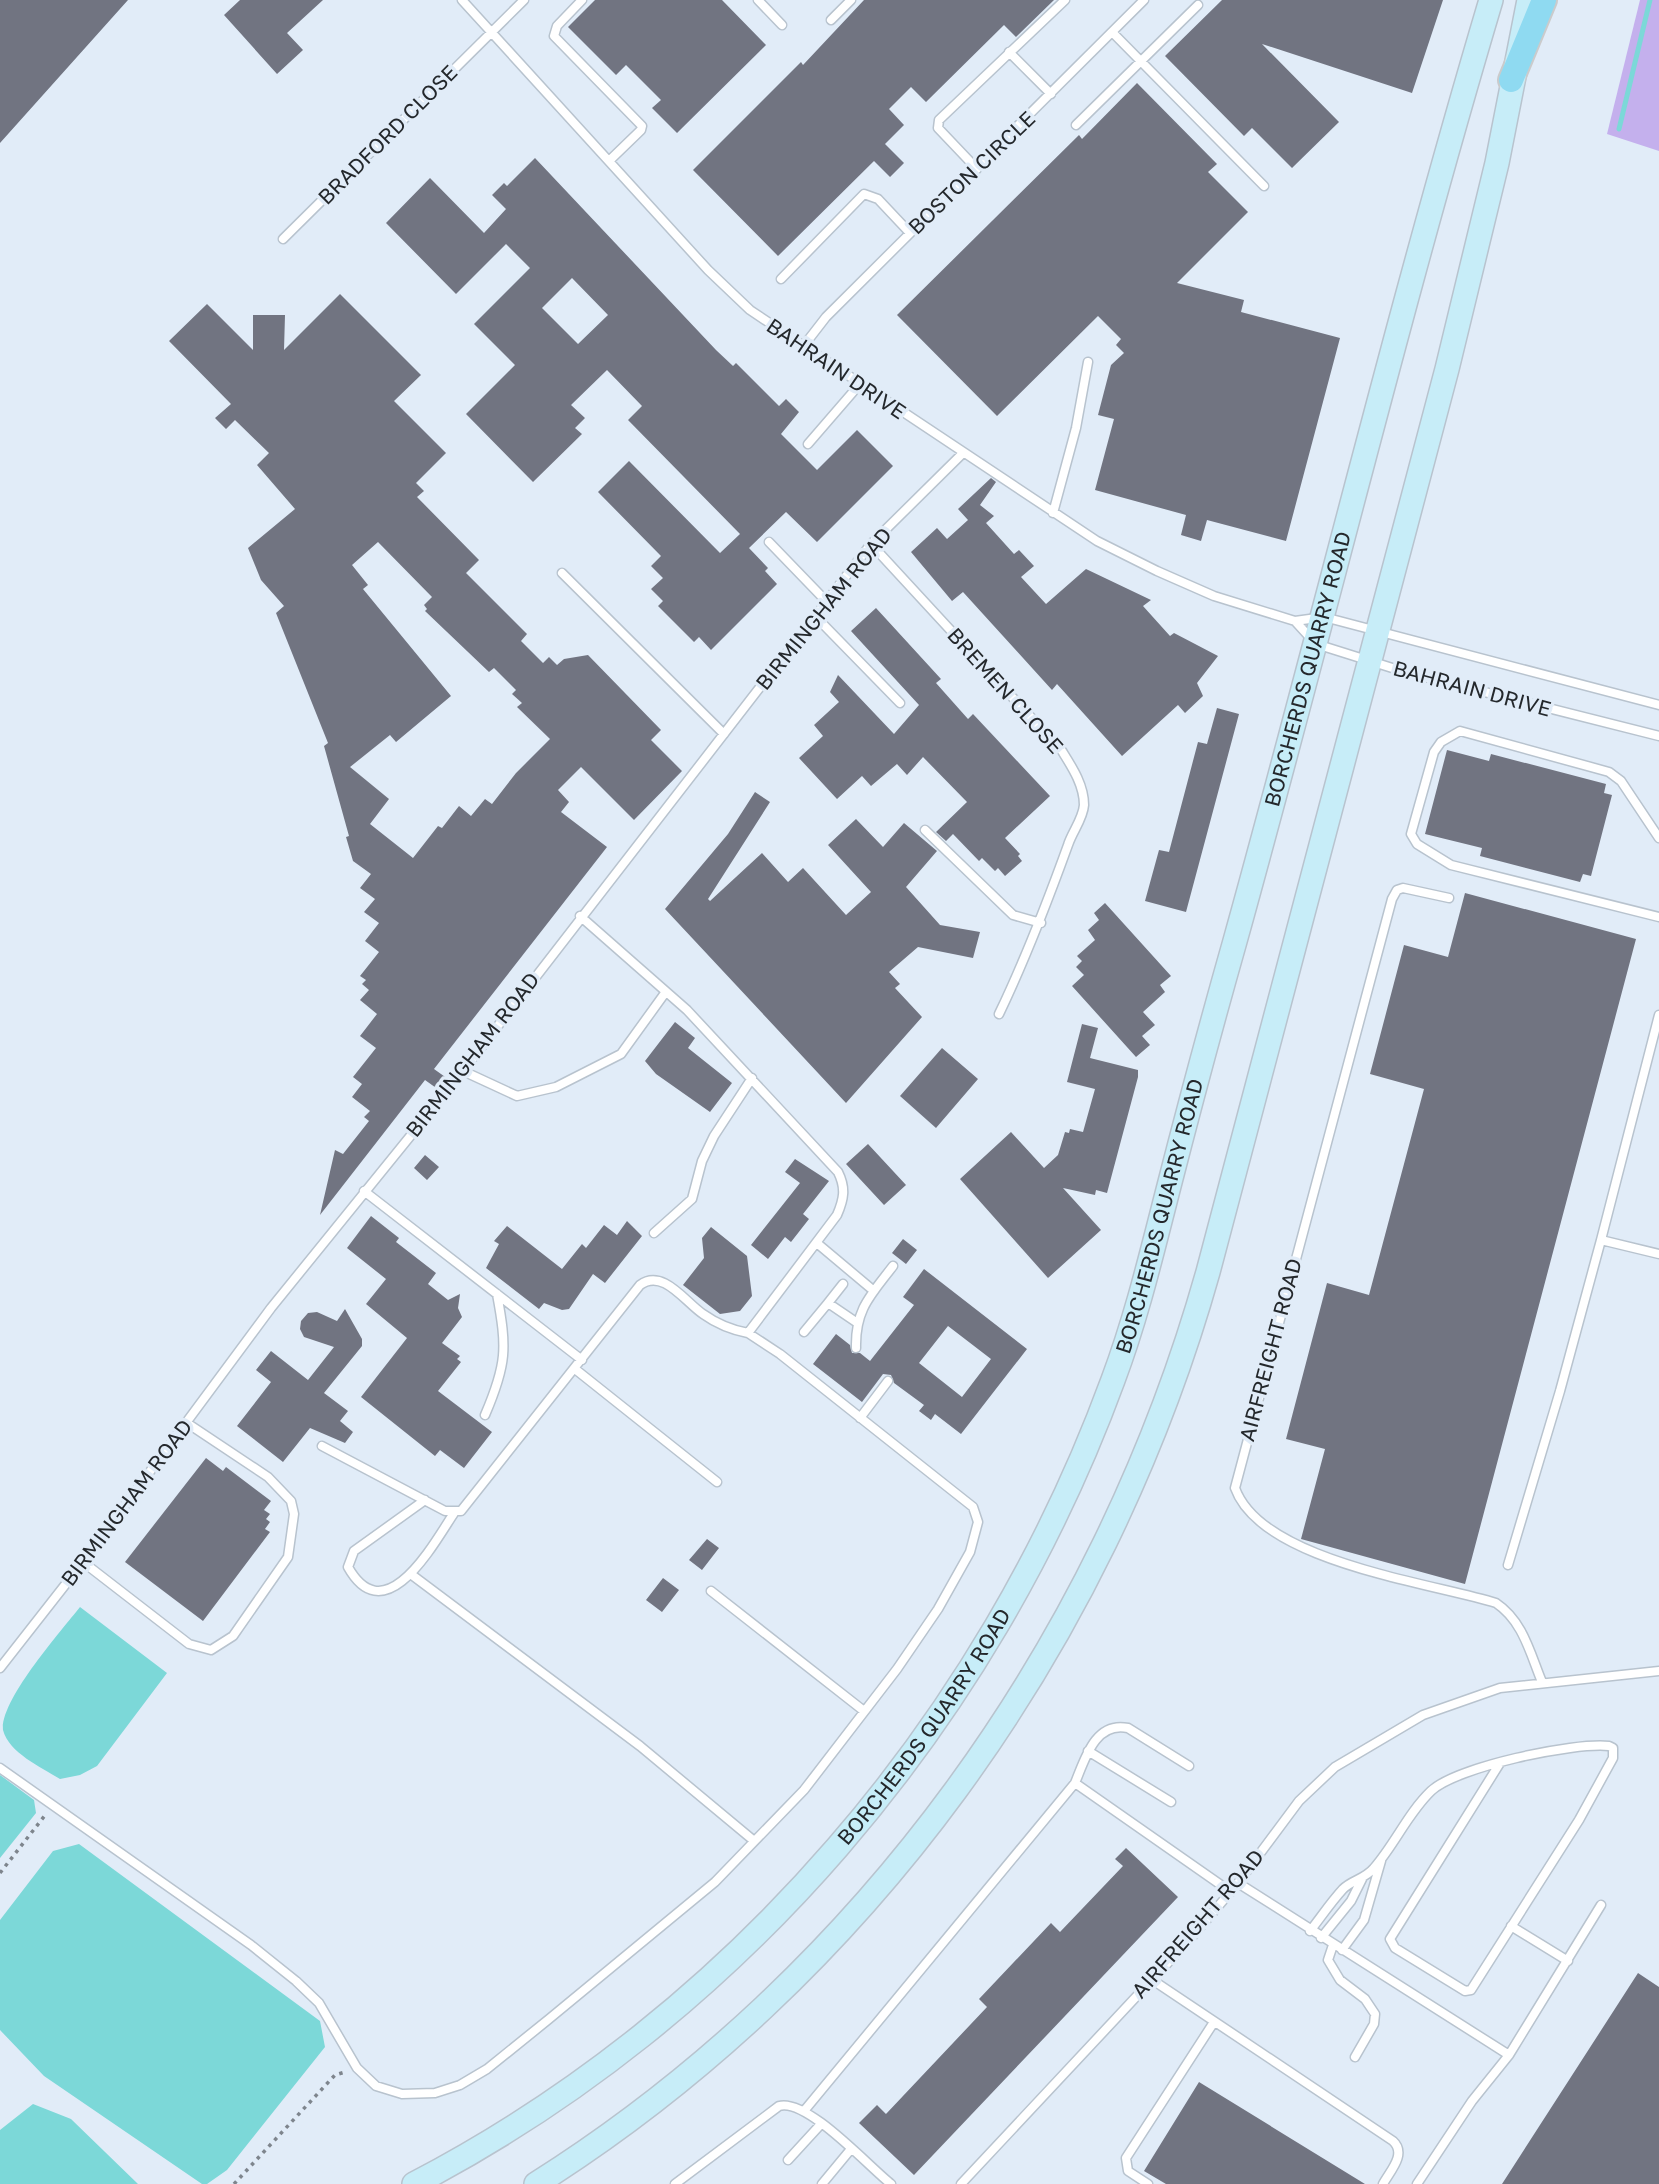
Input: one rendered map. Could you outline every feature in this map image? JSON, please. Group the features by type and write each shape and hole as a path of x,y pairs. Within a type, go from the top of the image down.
{"main road":[{"name":"BORCHERDS QUARRY ROAD","path":"414,2184 574,2088 666,2016 734,1956 807,1882 874,1804 936,1720 992,1633 1037,1554 1076,1472 1132,1327 1324,617 1399,319 1491,0"},
{"path":"536,2184 601,2141 703,2062 782,1989 852,1917 966,1776 1015,1706 1067,1617 1140,1467 1193,1322 1369,661 1380,631 1484,220 1529,0"},
{"path":"1511,80 1544,0"}],"lane":[{"name":"BAHRAIN DRIVE","path":"462,0 611,159 730,292 802,348 1097,541 1214,596 1295,621 1324,617 1659,705"},
{"path":"492,31 524,0"},
{"path":"582,0 556,26 554,36 642,126 611,159"},
{"path":"758,0 782,25"},
{"path":"831,20 851,0"},
{"path":"977,169 939,128 939,120 1065,0"},
{"name":"BOSTON CIRCLE","path":"802,348 826,317 1144,0"},
{"path":"1076,125 1198,5"},
{"name":"BRADFORD CLOSE","path":"283,239 492,31"},
{"path":"1112,32 1264,186"},
{"path":"1009,52 1051,94"},
{"path":"781,279 864,194 878,199 909,233"},
{"path":"1053,513 1076,428 1088,362"},
{"path":"808,444 859,385"},
{"name":"BIRMINGHAM ROAD","path":"0,1668 83,1562 271,1308 463,1070 871,544 962,454"},
{"path":"769,542 826,601"},
{"name":"BREMEN CLOSE","path":"871,544 1062,751 1074,771 1084,806 1041,923 999,1014"},
{"path":"562,572 685,692 724,734"},
{"path":"815,616 901,703"},
{"name":"BAHRAIN DRIVE","path":"1295,621 1316,644 1369,661 1659,736"},
{"path":"1659,838 1621,781 1609,772 1460,732 1441,742 1434,752 1411,834 1417,844 1451,865 1659,917"},
{"path":"925,830 1013,915 1041,923"},
{"name":"AIRFREIGHT ROAD","path":"1449,898 1403,888 1397,890 1392,900 1235,1488 1248,1511 1299,1548 1496,1603 1512,1616 1524,1637 1542,1682"},
{"path":"580,916 687,1010 752,1078 841,1179 844,1200 818,1244 748,1333"},
{"path":"463,1070 517,1096 556,1087 621,1054 665,993"},
{"path":"1508,1565 1560,1391 1659,1015"},
{"path":"654,1233 692,1199 702,1161 714,1136 752,1078"},
{"path":"365,1191 582,1360"},
{"path":"1601,1240 1659,1254"},
{"path":"818,1244 874,1291"},
{"path":"856,1348 856,1322 893,1266"},
{"path":"0,1768 51,1807 251,1945 296,1981 319,2003 357,2068 376,2086 402,2094 435,2093 460,2085 511,2050 715,1882 804,1790 938,1609 970,1552 978,1522 973,1507 953,1489 748,1333 717,1323 664,1282 650,1280 633,1293 469,1504 454,1513 412,1575 389,1588 375,1590 357,1583 348,1567 354,1551 425,1500"},
{"path":"804,1332 843,1284"},
{"path":"485,1415 500,1380 506,1351 497,1294"},
{"path":"828,1303 856,1322"},
{"path":"575,1369 717,1482"},
{"path":"860,1418 888,1381"},
{"path":"83,1562 189,1644 211,1650 233,1636 288,1558 294,1532 291,1501 279,1486 252,1464 187,1423"},
{"path":"321,1446 454,1513"},
{"path":"412,1575 640,1746 753,1840"},
{"path":"710,1591 864,1712"},
{"name":"AIRFREIGHT ROAD","path":"961,2184 1231,1892 1299,1801 1335,1767 1442,1707 1500,1688 1659,1671"},
{"path":"804,2111 1075,1783 1088,1751 1106,1729 1117,1725 1128,1728 1189,1766"},
{"path":"1321,1938 1352,1901 1363,1879 1382,1859 1432,1790 1455,1775 1500,1763 1554,1751 1604,1745 1613,1748 1614,1752 1578,1819 1469,1992 1395,1948 1390,1939 1500,1763"},
{"path":"1088,1751 1171,1802"},
{"path":"1075,1783 1231,1892"},
{"path":"1342,1950 1364,1920 1382,1859"},
{"path":"1310,1931 1345,1888 1363,1879"},
{"path":"1238,1882 1310,1931 1509,2055"},
{"path":"1417,2184 1472,2101 1509,2055 1601,1905"},
{"path":"1511,1926 1568,1961"},
{"path":"1333,1945 1329,1954 1331,1965 1340,1980 1365,1999 1375,2014 1374,2024 1355,2057"},
{"path":"1152,1979 1398,2145 1399,2157 1382,2184"},
{"path":"1148,2184 1128,2171 1126,2158 1214,2022"},
{"path":"675,2184 779,2106 786,2104 804,2111 821,2124 885,2182"},
{"path":"788,2160 821,2124"},
{"path":"822,2184 851,2149"}],"path":[{"path":"0,1873 51,1807"},
{"path":"234,2184 335,2075 357,2068"}],"shaded area":[{"path":"1640,0 1659,0 1659,151 1607,134"},
{"path":"80,1607 167,1673 97,1766 80,1775 60,1779 12,1746 3,1730 11,1701 21,1684"},
{"path":"0,1775 34,1800 36,1813 0,1858"},
{"path":"79,1844 320,2021 325,2047 227,2170 207,2184 202,2184 44,2076 0,2030 0,1920 53,1851"},
{"path":"33,2104 71,2119 138,2184 0,2184 0,2130"}],"building":[{"path":"0,0 128,0 0,143"},
{"path":"240,0 323,0 287,33 303,50 277,74 224,15"},
{"path":"595,0 722,0 766,45 677,133 652,108 661,100 626,65 616,75 568,27"},
{"path":"864,0 1054,0 1016,37 1004,25 926,102 911,87 889,109 904,125 885,144 904,163 890,177 874,161 778,256 693,170 801,62 803,65"},
{"path":"1222,0 1443,0 1412,93 1262,44 1339,122 1292,168 1252,128 1244,136 1165,56"},
{"path":"1137,83 1217,164 1208,172 1248,212 1177,283 1244,300 1241,312 1340,338 1286,541 1207,520 1201,541 1181,535 1186,515 1095,490 1114,419 1098,415 1111,365 1124,353 1116,345 1121,339 1098,316 997,416 897,315 1079,135 1082,139"},
{"path":"535,158 716,350 733,366 736,363 779,406 786,399 799,412 781,434 817,470 857,430 893,466 817,542 786,512 749,548 768,568 765,571 777,584 711,650 699,637 694,642 658,606 663,601 651,589 663,578 651,566 661,556 598,492 629,461 720,553 740,534 628,420 642,406 607,370 571,405 585,418 575,428 582,434 533,482 466,414 515,365 474,324 530,268 506,244 456,294 386,223 430,178 484,233 506,209 492,195 504,183 507,186","holes":["572,278 608,315 578,344 542,308"]},
{"path":"340,294 421,375 394,401 446,453 416,483 424,491 417,497 479,560 466,573 527,634 521,641 543,663 549,657 557,665 564,659 588,655 661,730 651,740 682,771 634,820 581,767 558,790 569,802 561,812 607,847 434,1069 448,1079 439,1090 425,1080 320,1215 335,1150 343,1154 369,1121 364,1117 370,1111 352,1097 362,1084 353,1077 376,1048 360,1036 377,1014 360,1000 369,990 362,984 366,980 360,976 379,952 365,941 379,923 364,912 375,899 360,888 371,874 353,861 346,837 349,836 324,746 328,743 276,613 284,606 261,580 248,548 295,509 257,465 269,453 235,420 226,429 215,418 231,404 169,341 207,304 253,350 253,315 285,315 284,350","holes":["378,542 432,597 424,605 427,609 425,611 489,672 494,668 516,690 512,694 522,703 517,707 550,739 516,773 492,804 485,799 471,816 459,806 442,828 438,826 413,858 370,824 389,799 350,767 390,735 396,742 451,696 363,589 368,585 352,565"]},
{"path":"991,478 996,482 980,505 994,516 986,523 1014,554 1019,550 1034,566 1021,577 1046,604 1086,569 1151,600 1143,606 1170,636 1174,633 1218,656 1197,683 1203,696 1185,713 1178,705 1122,756 1057,684 1052,690 963,592 952,601 911,552 937,528 947,539 968,520 958,509"},
{"path":"876,608 941,679 936,683 968,719 973,714 1050,796 1005,838 1020,854 1018,856 1022,861 1005,876 998,868 995,871 982,858 979,861 953,834 946,841 936,832 967,802 923,757 907,775 897,764 871,786 862,776 837,799 799,758 823,736 814,725 839,702 830,692 838,675 894,734 919,705 851,631"},
{"path":"1217,708 1239,714 1186,912 1145,901 1159,850 1169,852 1198,742 1207,744"},
{"path":"1447,750 1489,761 1491,754 1606,784 1604,793 1612,795 1591,876 1583,874 1580,882 1480,856 1482,848 1425,834"},
{"path":"755,792 770,802 708,899 710,901 762,853 788,882 803,868 846,915 871,892 828,845 856,819 883,847 904,823 937,851 906,887 940,925 980,932 973,958 918,947 889,972 900,984 895,988 922,1017 846,1103 665,909 728,834"},
{"path":"1465,893 1636,939 1465,1584 1301,1539 1325,1449 1286,1439 1327,1283 1369,1295 1424,1089 1370,1074 1404,945 1448,957"},
{"path":"1105,903 1171,976 1160,985 1165,992 1143,1012 1155,1025 1142,1036 1150,1045 1136,1057 1072,986 1084,975 1076,967 1082,961 1077,956 1095,940 1088,930 1099,920 1094,913"},
{"path":"675,1022 695,1038 688,1048 732,1083 710,1112 656,1074 645,1061"},
{"path":"1082,1024 1098,1028 1090,1058 1138,1070 1138,1077 1107,1193 1096,1190 1095,1195 1063,1188 1101,1230 1048,1278 960,1179 1011,1132 1044,1168 1058,1155 1065,1132 1069,1133 1070,1129 1083,1132 1095,1089 1067,1082"},
{"path":"942,1048 978,1079 936,1128 900,1096"},
{"path":"868,1144 906,1185 884,1205 846,1164"},
{"path":"425,1155 439,1167 427,1180 414,1168"},
{"path":"795,1159 829,1181 803,1214 809,1219 791,1242 785,1237 768,1259 751,1245 800,1183 785,1172"},
{"path":"371,1216 399,1238 396,1242 436,1273 428,1284 448,1300 460,1294 458,1308 462,1317 442,1343 460,1356 457,1359 461,1362 438,1391 492,1432 464,1468 440,1450 435,1456 361,1397 407,1338 366,1304 386,1279 347,1248"},
{"path":"627,1221 642,1236 605,1283 593,1274 569,1309 562,1310 544,1303 539,1309 486,1268 499,1244 494,1241 507,1226 562,1269 582,1244 586,1248 604,1225 617,1235"},
{"path":"711,1227 747,1256 752,1296 740,1311 720,1314 683,1285 704,1258 702,1238"},
{"path":"903,1239 917,1250 906,1264 892,1253"},
{"path":"924,1269 1027,1349 961,1434 935,1414 931,1420 919,1411 924,1405 894,1383 891,1375 883,1374 862,1402 813,1364 836,1334 850,1345 852,1353 860,1353 870,1361 914,1305 903,1297","holes":["948,1326 991,1359 962,1397 919,1363"]},
{"path":"345,1309 362,1339 362,1346 324,1393 348,1411 340,1421 353,1432 345,1443 310,1428 283,1462 237,1426 271,1382 256,1370 271,1351 308,1380 334,1347 304,1337 300,1329 301,1321 308,1313 317,1312 337,1321"},
{"path":"206,1458 223,1471 226,1467 271,1501 264,1510 270,1514 266,1519 270,1522 265,1529 270,1532 203,1621 125,1562"},
{"path":"707,1539 719,1548 702,1570 689,1560"},
{"path":"663,1578 679,1590 662,1612 646,1600"},
{"path":"1126,1848 1178,1897 914,2175 859,2123 877,2105 886,2114 987,2007 979,1999 1051,1923 1060,1932 1123,1866 1115,1859"},
{"path":"1638,1973 1659,1987 1659,2184 1502,2184"},
{"path":"1199,2082 1365,2184 1166,2184 1144,2171"}],"waterway":[{"path":"1619,129 1650,0"}]}
